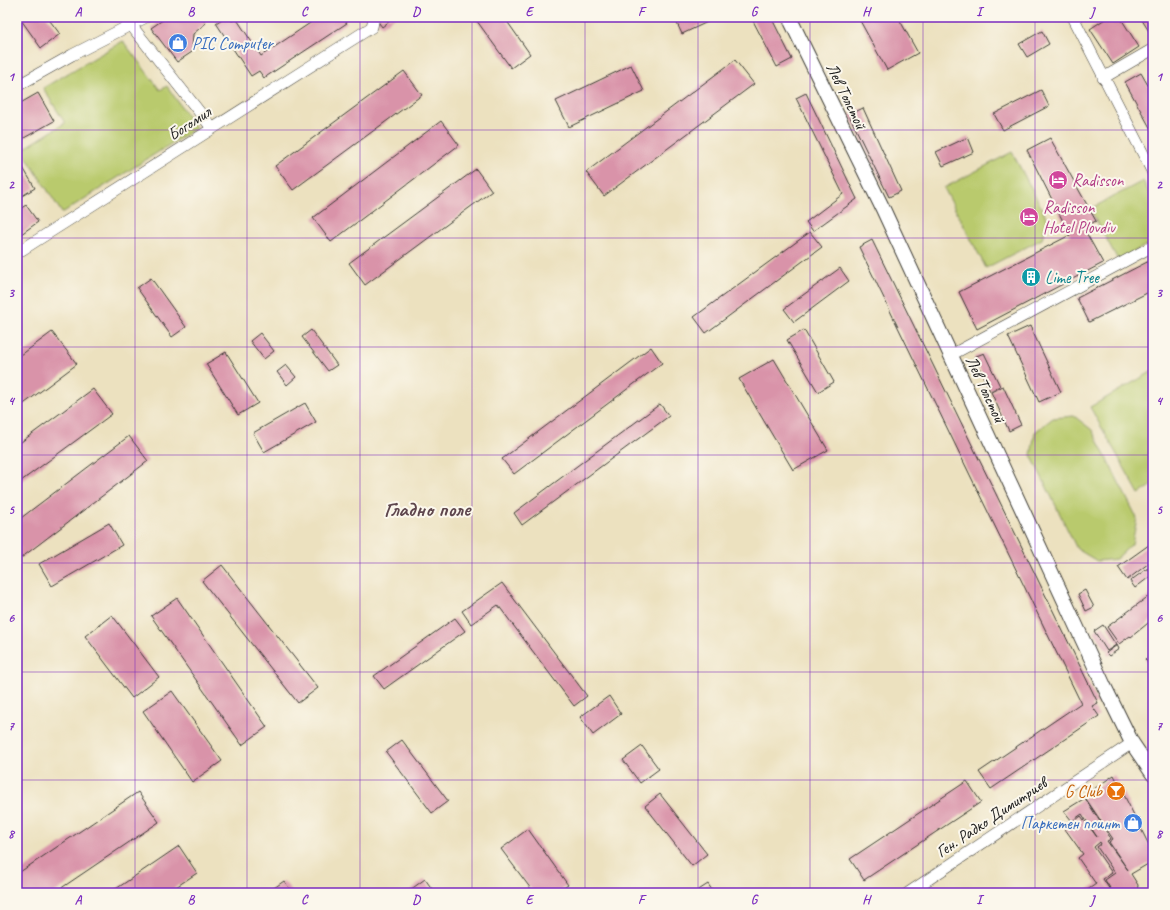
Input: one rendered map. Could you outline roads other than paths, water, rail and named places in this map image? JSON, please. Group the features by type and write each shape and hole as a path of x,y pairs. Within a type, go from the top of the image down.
{"street":[{"path":"17,86 72,55 146,17"},
{"name":"Богомил","path":"17,253 372,27 374,17"},
{"name":"Лев Толстой","path":"789,17 883,209 1104,686 1132,743 1153,774"},
{"path":"1073,17 1153,173"},
{"path":"131,25 212,128"},
{"path":"1104,78 1153,49"},
{"path":"951,355 1153,246"},
{"name":"Ген. Радко Димитриев","path":"912,892 1132,743"}],"place":[{"name":"PIC Computer","path":"178,43"},
{"name":"Radisson","path":"1058,180"},
{"name":"Radisson Hotel Plovdiv","path":"1029,217"},
{"name":"Lime Tree","path":"1031,277"},
{"name":"G Club","path":"1116,791"},
{"name":"Паркетен поинт","path":"1133,823"}],"district":[{"name":"Гладно поле","path":"427,509"}]}
